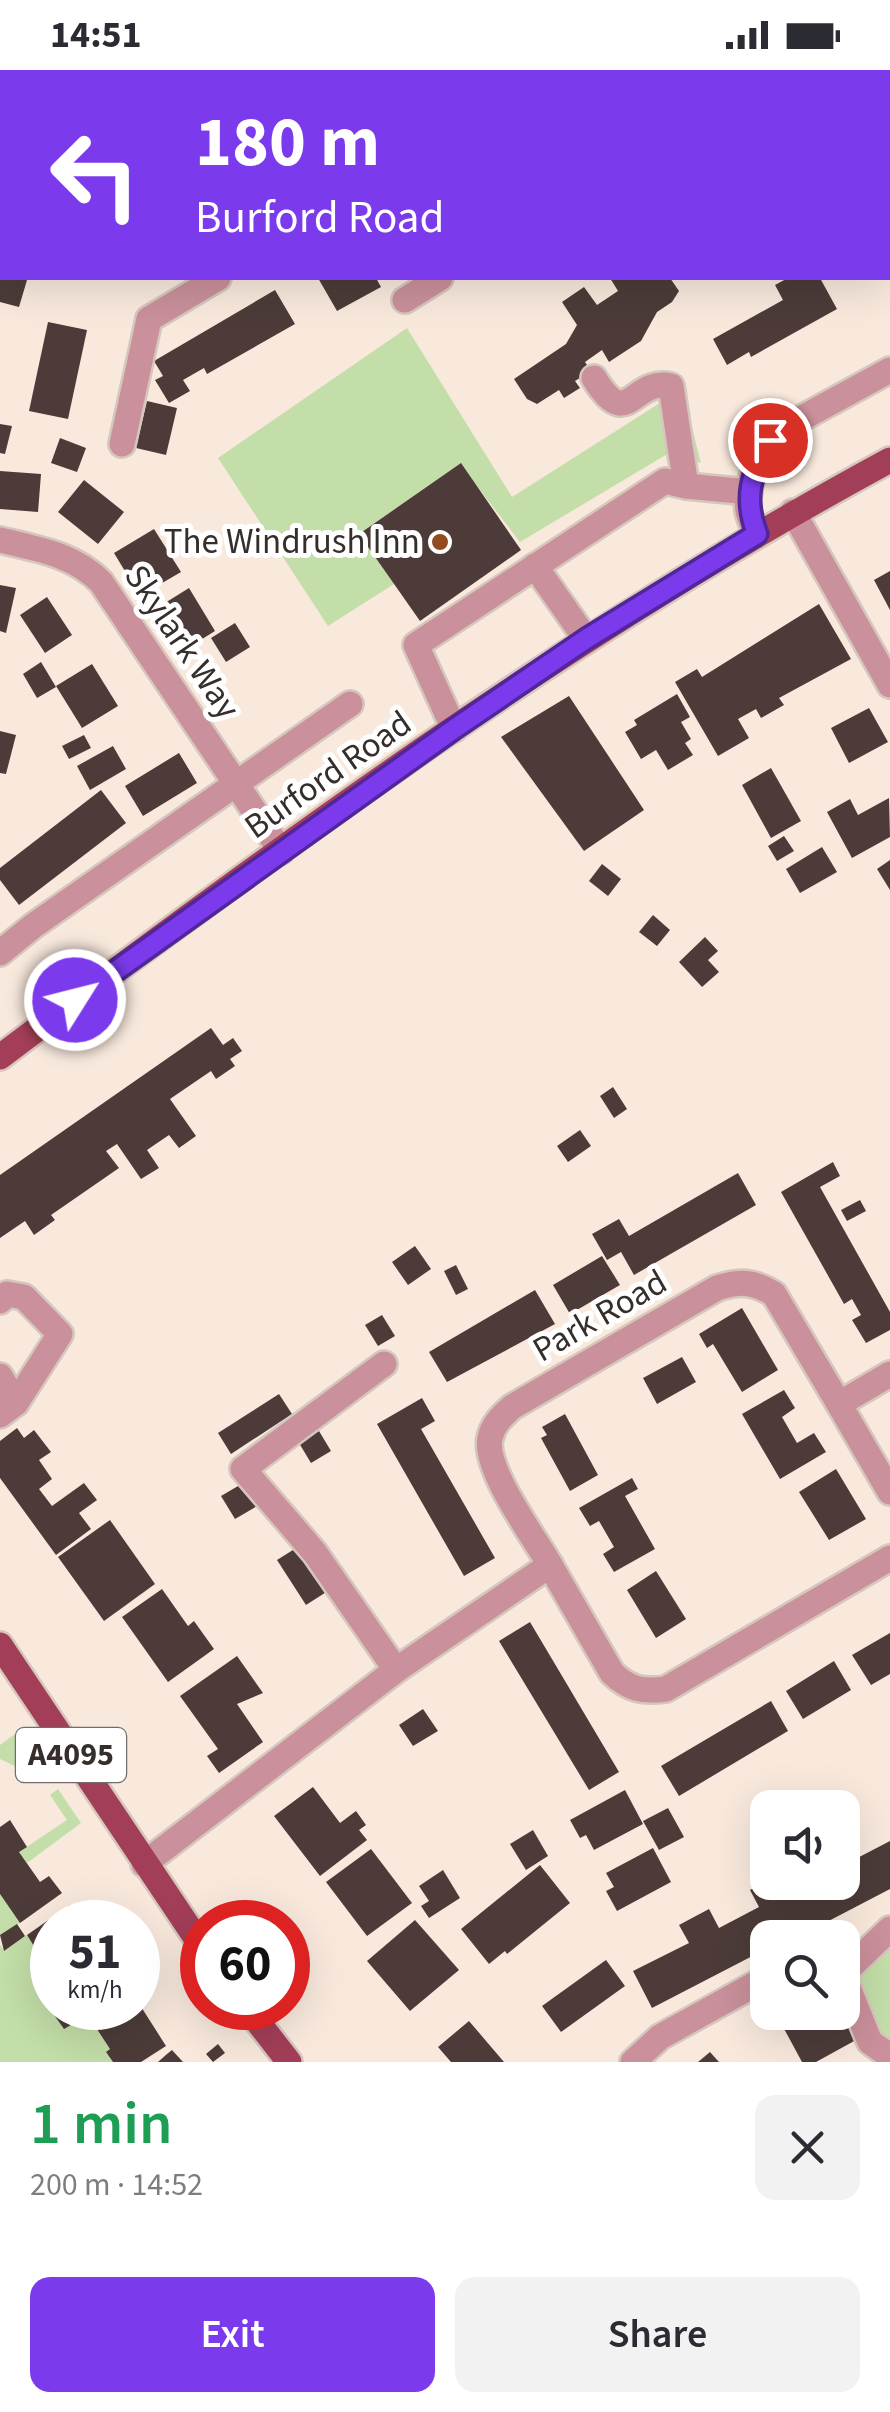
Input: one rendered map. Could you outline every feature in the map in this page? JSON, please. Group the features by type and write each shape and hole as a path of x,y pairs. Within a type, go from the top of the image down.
{"main road":[{"name":"Burford Road","path":"0,1056 281,851 586,639 793,512 890,460"},
{"name":"A4095","path":"0,1645 180,1916"},
{"path":"264,2030 288,2062"}],"street":[{"path":"122,444 149,319 207,280"},
{"path":"405,300 437,280"},
{"path":"757,534 748,510 749,492 770,440 782,428 890,370"},
{"path":"594,378 606,398 614,403 627,402 655,385 671,386 686,486"},
{"path":"454,729 416,645 665,481 749,492"},
{"path":"793,512 890,684"},
{"name":"Skylark Way","path":"0,540 67,558 85,567 101,582 281,851"},
{"path":"536,566 586,639"},
{"path":"0,953 350,704"},
{"name":"Park Road","path":"890,1492 774,1294 756,1283 735,1282 717,1288 512,1407 496,1421 489,1441 491,1463 612,1673 626,1686 645,1692 666,1689 890,1558"},
{"path":"0,1300 7,1294 24,1297 60,1334 8,1409"},
{"path":"384,1364 243,1470 316,1553 396,1670"},
{"path":"839,1404 890,1374"},
{"path":"0,1376 8,1409"},
{"path":"144,1864 396,1670 550,1565"},
{"path":"860,1958 890,1929"},
{"path":"634,2062 660,2037 750,1987"},
{"path":"860,2018 870,2042 890,2056"}],"green space":[{"path":"407,328 512,497 682,389 701,463 669,453 520,542 460,464 360,533 394,584 328,626 218,458"},
{"path":"15,1734 37,1765 21,1769 0,1759 0,1745"},
{"path":"58,1789 81,1823 27,1863 19,1852 67,1820 50,1795"},
{"path":"0,1894 20,1923 0,1935"},
{"path":"27,1935 30,1940 30,2030 97,2030 110,2049 106,2052 113,2062 0,2062 0,1945 4,1950"},
{"path":"890,1937 890,2038 880,2037 860,1992 860,1971"}],"building":[{"path":"0,280 27,280 19,307 0,302"},
{"path":"319,280 377,280 381,287 337,311"},
{"path":"611,280 671,280 679,291 672,302 657,312 641,341 609,362 602,350 585,362 591,371 575,381 580,388 564,398 559,390 537,404 527,399 514,379 566,344 577,325 562,302 584,287 597,305 618,291"},
{"path":"784,280 821,280 837,309 751,357 749,352 727,365 713,339 783,300 775,285"},
{"path":"275,290 295,324 207,374 204,368 183,380 190,391 169,403 155,380 163,376 154,361"},
{"path":"48,322 87,330 68,419 29,411"},
{"path":"147,401 177,408 166,455 136,448"},
{"path":"0,424 12,426 5,454 0,453"},
{"path":"60,438 86,448 77,472 51,463"},
{"name":"The Windrush Inn","path":"461,463 521,550 420,621 359,534"},
{"path":"0,471 41,474 38,512 0,509"},
{"path":"84,480 124,512 98,544 58,512"},
{"path":"154,529 181,572 140,596 114,553"},
{"path":"890,571 890,610 874,580"},
{"path":"0,585 16,588 6,633 0,631"},
{"path":"189,588 215,631 178,654 152,611"},
{"path":"47,597 72,635 45,653 20,615"},
{"path":"819,604 851,659 779,698 784,705 761,718 756,709 738,719 749,738 718,756 675,682 697,669 702,677"},
{"path":"235,623 250,647 226,662 211,638"},
{"path":"41,662 56,687 37,698 23,674"},
{"path":"92,664 118,706 82,728 56,686"},
{"path":"677,694 690,717 681,722 691,739 685,743 693,755 668,770 656,750 641,759 625,732 637,725 634,720"},
{"path":"569,696 644,810 584,851 501,737"},
{"path":"869,708 888,742 849,763 831,728"},
{"path":"0,731 16,735 6,774 0,773"},
{"path":"84,735 91,748 69,759 62,746"},
{"path":"113,746 126,769 90,790 77,766"},
{"path":"179,753 197,783 143,816 125,786"},
{"path":"771,768 801,821 771,838 742,785"},
{"path":"101,790 126,823 19,905 0,880 0,868"},
{"path":"889,798 890,837 852,858 827,812 850,799 858,815"},
{"path":"784,836 794,851 777,861 768,846"},
{"path":"822,847 837,872 800,893 786,869"},
{"path":"890,860 890,890 877,869"},
{"path":"602,864 621,879 608,896 589,881"},
{"path":"653,915 670,930 657,946 639,932"},
{"path":"705,937 718,951 708,960 719,972 702,987 679,962"},
{"path":"211,1028 223,1045 233,1038 242,1051 230,1059 235,1066 216,1079 211,1071 170,1099 196,1136 179,1148 169,1135 147,1150 159,1168 141,1179 117,1144 106,1151 119,1168 51,1215 55,1220 34,1235 25,1221 0,1238 0,1175"},
{"path":"613,1087 627,1109 614,1118 600,1096"},
{"path":"580,1130 591,1146 568,1162 557,1146"},
{"path":"833,1162 840,1176 820,1187 890,1312 890,1330 866,1343 852,1320 861,1315 852,1299 844,1304 781,1192"},
{"path":"738,1173 756,1205 634,1275 621,1252 607,1260 592,1234 619,1219 629,1236"},
{"path":"860,1200 866,1211 847,1221 841,1210"},
{"path":"415,1246 431,1269 408,1285 392,1262"},
{"path":"602,1256 620,1285 570,1314 553,1285"},
{"path":"456,1265 468,1289 456,1295 444,1271"},
{"path":"535,1290 555,1324 447,1382 429,1352"},
{"path":"742,1308 778,1370 742,1392 713,1344 707,1348 699,1334"},
{"path":"382,1315 395,1336 378,1346 365,1325"},
{"path":"682,1357 696,1382 657,1404 643,1378"},
{"path":"784,1390 795,1408 782,1417 797,1443 814,1433 826,1452 780,1479 742,1414"},
{"path":"279,1394 292,1414 231,1454 218,1433"},
{"path":"422,1398 435,1421 421,1429 495,1558 464,1576 377,1424"},
{"path":"565,1414 598,1475 570,1491 541,1438 547,1435 542,1427"},
{"path":"17,1428 24,1438 34,1430 51,1452 39,1460 52,1479 39,1489 52,1506 84,1483 97,1500 79,1513 91,1529 56,1555 0,1478 0,1441"},
{"path":"319,1431 331,1451 311,1463 299,1443"},
{"path":"836,1469 866,1519 829,1540 799,1492"},
{"path":"632,1478 638,1489 625,1496 655,1549 614,1572 603,1554 614,1547 599,1521 590,1526 579,1508"},
{"path":"250,1479 264,1502 235,1519 221,1496"},
{"path":"110,1520 155,1584 104,1621 58,1557"},
{"path":"301,1545 331,1589 306,1605 277,1560"},
{"path":"656,1571 686,1619 656,1638 627,1590"},
{"path":"162,1589 188,1626 194,1621 214,1649 168,1682 122,1617"},
{"path":"530,1622 619,1772 589,1790 499,1641"},
{"path":"890,1633 890,1674 871,1685 852,1655"},
{"path":"237,1656 263,1693 237,1704 263,1742 219,1773 207,1756 218,1749 180,1696"},
{"path":"834,1661 851,1690 803,1719 786,1691"},
{"path":"771,1701 788,1731 679,1796 661,1766"},
{"path":"423,1709 438,1731 413,1746 399,1725"},
{"path":"313,1787 340,1823 356,1811 366,1825 359,1830 367,1840 320,1876 274,1816"},
{"path":"625,1790 643,1824 594,1850 586,1835 580,1838 570,1820"},
{"path":"668,1808 684,1837 659,1850 643,1821"},
{"path":"10,1820 27,1847 19,1852 40,1882 49,1876 62,1893 52,1900 30,1900 30,1916 20,1923 0,1894 0,1827"},
{"path":"533,1830 548,1856 526,1870 510,1844"},
{"path":"890,1841 890,1889 831,1920 750,1920 750,1957 652,2008 633,1971 689,1943 679,1925 709,1909 719,1928 759,1907 755,1900 860,1900 860,1857"},
{"path":"653,1848 671,1882 617,1911 606,1891 614,1887 606,1873"},
{"path":"371,1849 412,1903 367,1936 326,1882"},
{"path":"540,1865 570,1903 489,1964 461,1929"},
{"path":"443,1870 460,1898 429,1918 421,1906 429,1901 419,1886"},
{"path":"415,1920 459,1970 410,2011 367,1961"},
{"path":"17,1924 25,1936 4,1951 0,1935"},
{"path":"606,1960 625,1986 561,2032 542,2006"},
{"path":"469,2021 504,2062 451,2062 438,2047"},
{"path":"98,2030 156,2030 166,2046 141,2062 113,2062 106,2052 110,2049"},
{"path":"785,2030 851,2030 856,2040 816,2062 802,2062"},
{"path":"218,2044 225,2053 213,2062 206,2054"},
{"path":"172,2050 183,2062 158,2062 167,2054"},
{"path":"710,2052 719,2062 698,2062"}],"place":[{"name":"The Windrush Inn","path":"440,542"}],"route":[{"path":"75,1000 454,729 586,639 757,534 748,510 749,492 770,440"}]}
